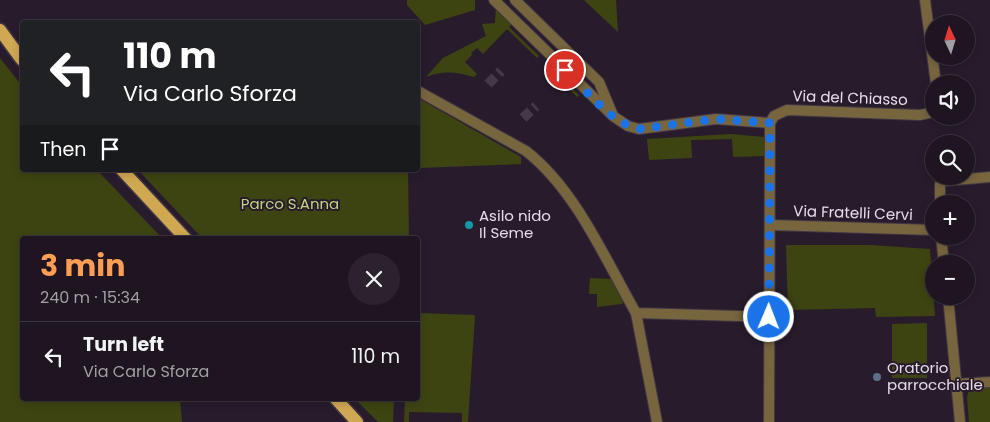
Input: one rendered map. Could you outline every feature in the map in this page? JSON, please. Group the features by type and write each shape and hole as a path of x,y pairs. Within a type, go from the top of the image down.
{"main road":[{"path":"0,30 17,46"},
{"path":"124,172 183,236"},
{"path":"338,401 357,422"}],"street":[{"path":"494,0 613,116 628,126 639,129 716,119 770,123 769,422"},
{"path":"514,0 599,82 613,116"},
{"path":"925,0 935,75"},
{"path":"420,92 526,151 541,163 559,183 636,313 657,422"},
{"name":"Via del Chiasso","path":"770,123 774,116 787,110 925,114"},
{"path":"940,195 940,184 944,181 990,177"},
{"name":"Via Fratelli Cervi","path":"770,225 925,230"},
{"path":"949,305 960,422"},
{"path":"636,313 769,317"},
{"path":"957,384 990,382"}],"green space":[{"path":"407,0 475,0 475,10 425,25 407,5"},
{"path":"490,0 493,0 514,22 509,27 539,56 537,58 507,29 483,54 477,48 471,53 472,55 465,62 477,74 474,77 450,72 426,77 443,58 486,36 482,24 495,23 496,5 489,4"},
{"path":"584,0 616,0 618,32"},
{"path":"0,58 20,83 20,172 99,172 160,236 20,236 20,401 180,401 182,422 0,422"},
{"path":"549,66 579,95 577,97 548,68"},
{"path":"420,99 521,157 521,164 420,168"},
{"path":"731,134 765,137 765,156 733,157 732,139 691,140 692,158 649,160 647,139"},
{"name":"Parco S.Anna","path":"140,172 408,172 409,236 200,236"},
{"path":"786,245 870,245 930,249 930,255 925,255 925,305 934,305 935,316 876,317 875,308 788,310"},
{"path":"590,278 612,279 623,302 622,304 597,307 597,294 589,294"},
{"path":"420,313 475,315 468,422 462,422 462,413 409,412 409,422 404,422 405,401 420,401"},
{"path":"927,323 927,378 892,378 892,324"},
{"path":"990,387 990,422 969,422 967,397 969,390"},
{"path":"357,401 394,401 393,422 378,422"}],"tunnel":[{"path":"488,84 501,71"},
{"path":"523,118 536,106"}],"place":[{"name":"Asilo nido Il Seme","path":"469,225"},
{"name":"Oratorio parrocchiale","path":"877,377"}],"route":[{"path":"565,70 613,116 628,126 639,129 716,119 770,123 769,317"}]}
